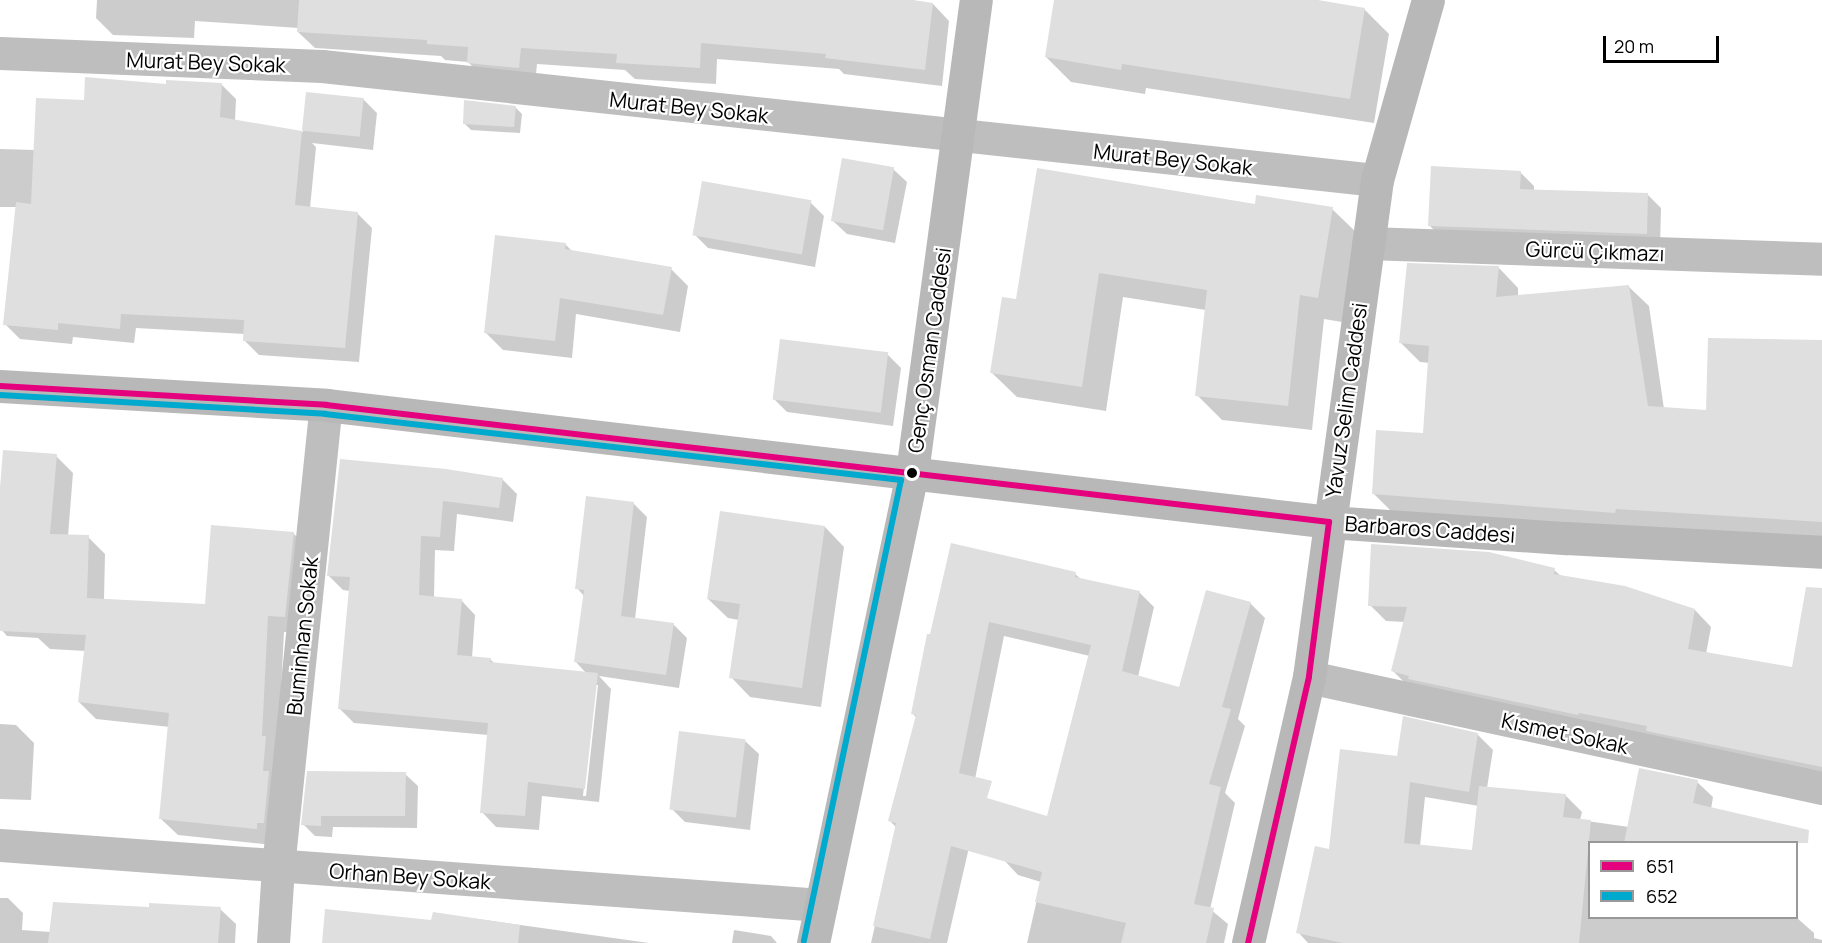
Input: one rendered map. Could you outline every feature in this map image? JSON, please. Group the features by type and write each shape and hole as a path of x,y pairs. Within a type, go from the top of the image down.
{"street":[{"name":"Genç Osman Caddesi","path":"813,943 912,472 976,0"},
{"name":"Yavuz Selim Caddesi","path":"1248,943 1309,677 1377,180 1428,0"},
{"name":"Murat Bey Sokak","path":"0,53 322,66 1377,180"},
{"name":"Gürcü Çıkmazı","path":"1368,243 1822,259"},
{"name":"Barbaros Caddesi","path":"0,386 326,405 1329,522 1577,539 1822,552"},
{"name":"Buminhan Sokak","path":"273,943 278,867 326,405"},
{"name":"Kısmet Sokak","path":"1309,677 1822,788"},
{"name":"Orhan Bey Sokak","path":"0,845 821,905"}],"building":[{"path":"299,0 913,0 933,3 925,70 825,58 826,54 701,43 700,68 616,63 617,54 521,48 519,68 467,63 468,47 427,44 427,40 297,32"},
{"path":"1054,0 1318,0 1365,8 1350,99 1122,64 1121,70 1045,57"},
{"path":"85,77 166,84 166,80 222,83 220,117 302,131 295,205 358,212 345,348 243,341 244,320 121,314 120,329 58,323 58,330 3,325 16,202 31,204 36,98 84,100"},
{"path":"306,92 364,98 360,137 302,131"},
{"path":"464,100 516,106 514,127 463,124"},
{"path":"842,158 894,167 883,230 831,221"},
{"path":"1431,166 1521,171 1520,189 1648,193 1647,234 1428,226"},
{"path":"1037,168 1255,204 1256,195 1333,207 1318,298 1300,295 1288,406 1195,396 1207,290 1099,273 1082,387 990,373 1002,297 1016,299"},
{"path":"702,181 811,200 802,254 692,235"},
{"path":"495,235 566,243 565,249 672,267 663,315 560,298 555,341 484,333"},
{"path":"1407,263 1499,266 1496,297 1629,285 1648,406 1706,410 1708,338 1822,340 1822,522 1616,509 1615,513 1372,494 1376,430 1423,433 1429,346 1399,343"},
{"path":"780,339 888,352 881,413 773,400"},
{"path":"3,450 57,454 50,534 89,535 87,598 205,604 211,525 294,532 285,617 268,616 262,736 266,736 263,771 269,771 264,823 257,823 257,829 159,819 169,713 78,702 86,635 0,631 0,488"},
{"path":"340,459 446,469 503,478 499,508 443,501 440,537 421,536 419,595 462,599 457,655 491,658 490,662 598,673 585,789 528,782 525,816 480,813 488,723 338,709 350,577 327,576"},
{"path":"586,496 634,502 621,616 674,623 666,675 574,662 584,590 575,589"},
{"path":"720,511 825,526 802,688 729,678 740,604 707,599"},
{"path":"951,543 1076,572 1075,577 1140,591 1122,671 1179,687 1206,590 1251,602 1222,707 1231,709 1209,784 1221,787 1194,904 1214,908 1206,943 1121,943 1126,923 1035,902 1042,872 951,846 930,939 873,926 896,823 888,821 916,715 911,714 927,634 930,634","holes":["989,622 1091,645 1047,816 987,798 992,781 959,773"]},
{"path":"1371,544 1489,552 1555,568 1554,574 1625,586 1695,609 1688,649 1792,667 1806,587 1822,588 1822,767 1646,731 1647,726 1579,713 1578,715 1408,679 1409,676 1391,671 1407,607 1368,606"},
{"path":"1403,716 1478,733 1469,792 1410,782 1404,843 1472,850 1479,786 1566,794 1563,817 1591,820 1579,943 1343,943 1296,933 1315,846 1329,849 1340,749 1397,756"},
{"path":"679,731 746,739 736,818 669,809"},
{"path":"1639,768 1698,780 1693,803 1809,830 1808,843 1798,843 1798,841 1624,841"},
{"path":"307,771 406,772 405,816 321,816 321,826 301,825"},
{"path":"53,902 149,907 149,903 221,907 218,943 48,943"},
{"path":"325,909 431,920 433,912 520,925 518,943 322,943"}],"transit line":[{"name":"651","path":"0,386 326,405 1329,522 1309,677 1248,943"},
{"name":"652","path":"0,395 325,414 901,480 804,941"}]}
